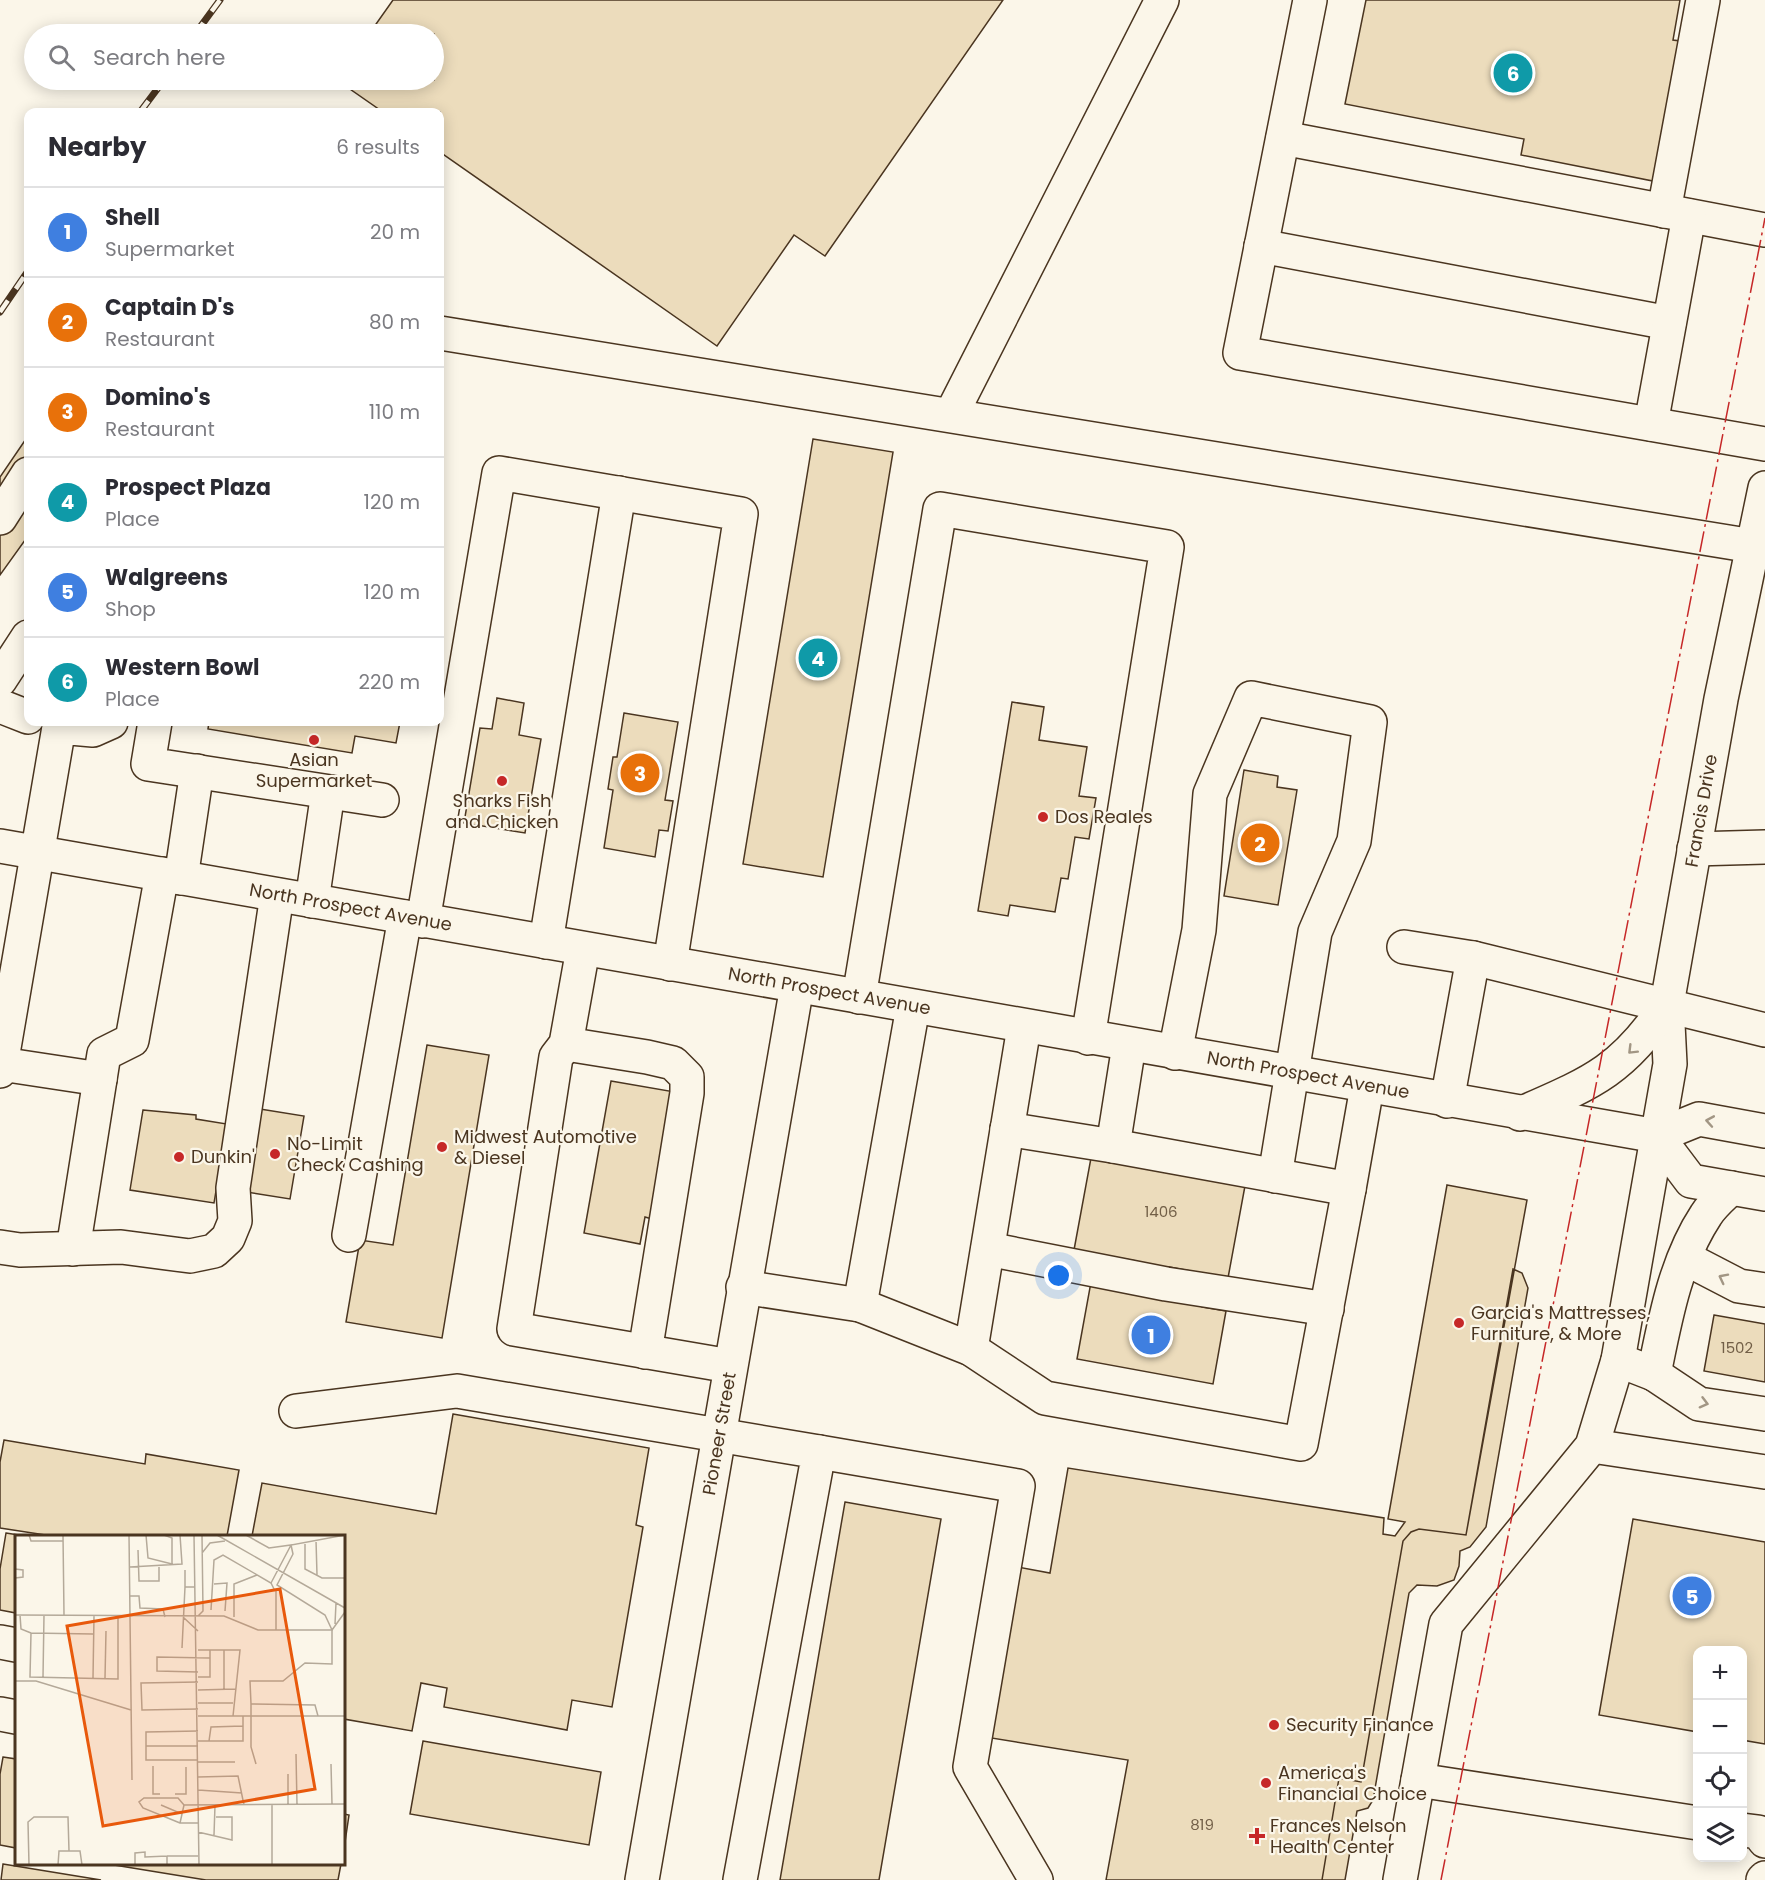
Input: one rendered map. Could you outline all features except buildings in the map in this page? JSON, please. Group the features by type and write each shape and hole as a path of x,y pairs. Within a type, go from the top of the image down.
{"main road":[{"path":"951,415 1162,0"},
{"path":"1310,0 1240,353 1765,444"},
{"path":"1651,424 1669,323 1676,214 1703,0"},
{"path":"1283,138 1765,230"},
{"path":"1261,246 1669,323"},
{"path":"444,334 1759,547"},
{"path":"349,1235 414,919 499,473 741,514 670,964"},
{"path":"0,518 24,480"},
{"name":"Francis Drive","path":"1592,1446 1618,1360 1670,1064 1667,1004 1694,849 1759,547 1765,488"},
{"path":"546,942 619,493"},
{"path":"859,997 940,509 1167,547 1089,1038"},
{"path":"0,680 24,643"},
{"path":"1174,1053 1199,930 1210,794 1251,698 1370,722 1354,841 1315,932 1275,1176"},
{"path":"0,706 24,715"},
{"path":"50,726 38,853 6,997 1,1068 100,1079"},
{"path":"64,726 93,730 102,726"},
{"path":"153,726 148,764 381,800"},
{"path":"73,1249 104,1054 132,1040 197,771"},
{"path":"312,901 328,792"},
{"name":"North Prospect Avenue","path":"0,846 1520,1114 1658,1136"},
{"path":"1694,849 1765,847"},
{"path":"0,1247 20,1250 121,1247 190,1256 214,1251 228,1238 235,1221 233,1188 277,895"},
{"path":"1404,947 1473,958 1765,1030"},
{"path":"583,949 566,1044 556,1057 514,1329 730,1366"},
{"path":"1447,1101 1473,958"},
{"name":"Pioneer Street","path":"642,1880 797,986"},
{"path":"1520,1114 1587,1085 1628,1056 1646,1036 1667,1004"},
{"path":"860,1305 913,1007"},
{"path":"971,1349 1024,1027"},
{"path":"566,1044 664,1061 673,1064 687,1077 687,1094 645,1352"},
{"path":"1113,1146 1129,1045"},
{"path":"743,1287 860,1305 971,1349 1045,1398 1301,1444 1367,1087"},
{"path":"1765,1131 1699,1119 1658,1136 1691,1181 1765,1194"},
{"path":"1007,1129 1349,1189"},
{"path":"1654,1374 1668,1303 1684,1258 1706,1214 1731,1188"},
{"path":"988,1249 1166,1284 1327,1309"},
{"path":"1684,1258 1739,1286 1765,1290"},
{"path":"1618,1360 1654,1374 1699,1404 1765,1414"},
{"path":"296,1411 457,1391 1018,1486 970,1767 1036,1880"},
{"path":"1400,1880 1446,1624 1592,1446 1765,1472"},
{"path":"740,1880 819,1452"},
{"path":"0,1642 15,1645"},
{"path":"0,1714 15,1717"},
{"path":"1418,1780 1693,1822"}],"railway":[{"path":"202,24 220,0"},
{"path":"143,108 156,90"},
{"path":"0,312 24,277"}],"power":[{"path":"1441,1880 1765,218"}],"place":[{"name":"Western Bowl","path":"1513,73"},
{"name":"Prospect Plaza","path":"818,658"},
{"name":"Asian Supermarket","path":"314,740"},
{"name":"Domino's","path":"640,773"},
{"name":"Sharks Fish and Chicken","path":"502,781"},
{"name":"Dos Reales","path":"1043,817"},
{"name":"Captain D's","path":"1260,843"},
{"name":"Midwest Automotive & Diesel","path":"442,1147"},
{"name":"No-Limit Check Cashing","path":"275,1154"},
{"name":"Dunkin'","path":"179,1157"},
{"name":"Garcia's Mattresses, Furniture, & More","path":"1459,1323"},
{"name":"Shell","path":"1151,1335"},
{"name":"Walgreens","path":"1692,1596"},
{"name":"Security Finance","path":"1274,1725"},
{"name":"America's Financial Choice","path":"1266,1783"},
{"name":"Frances Nelson Health Center","path":"1257,1836"}]}
